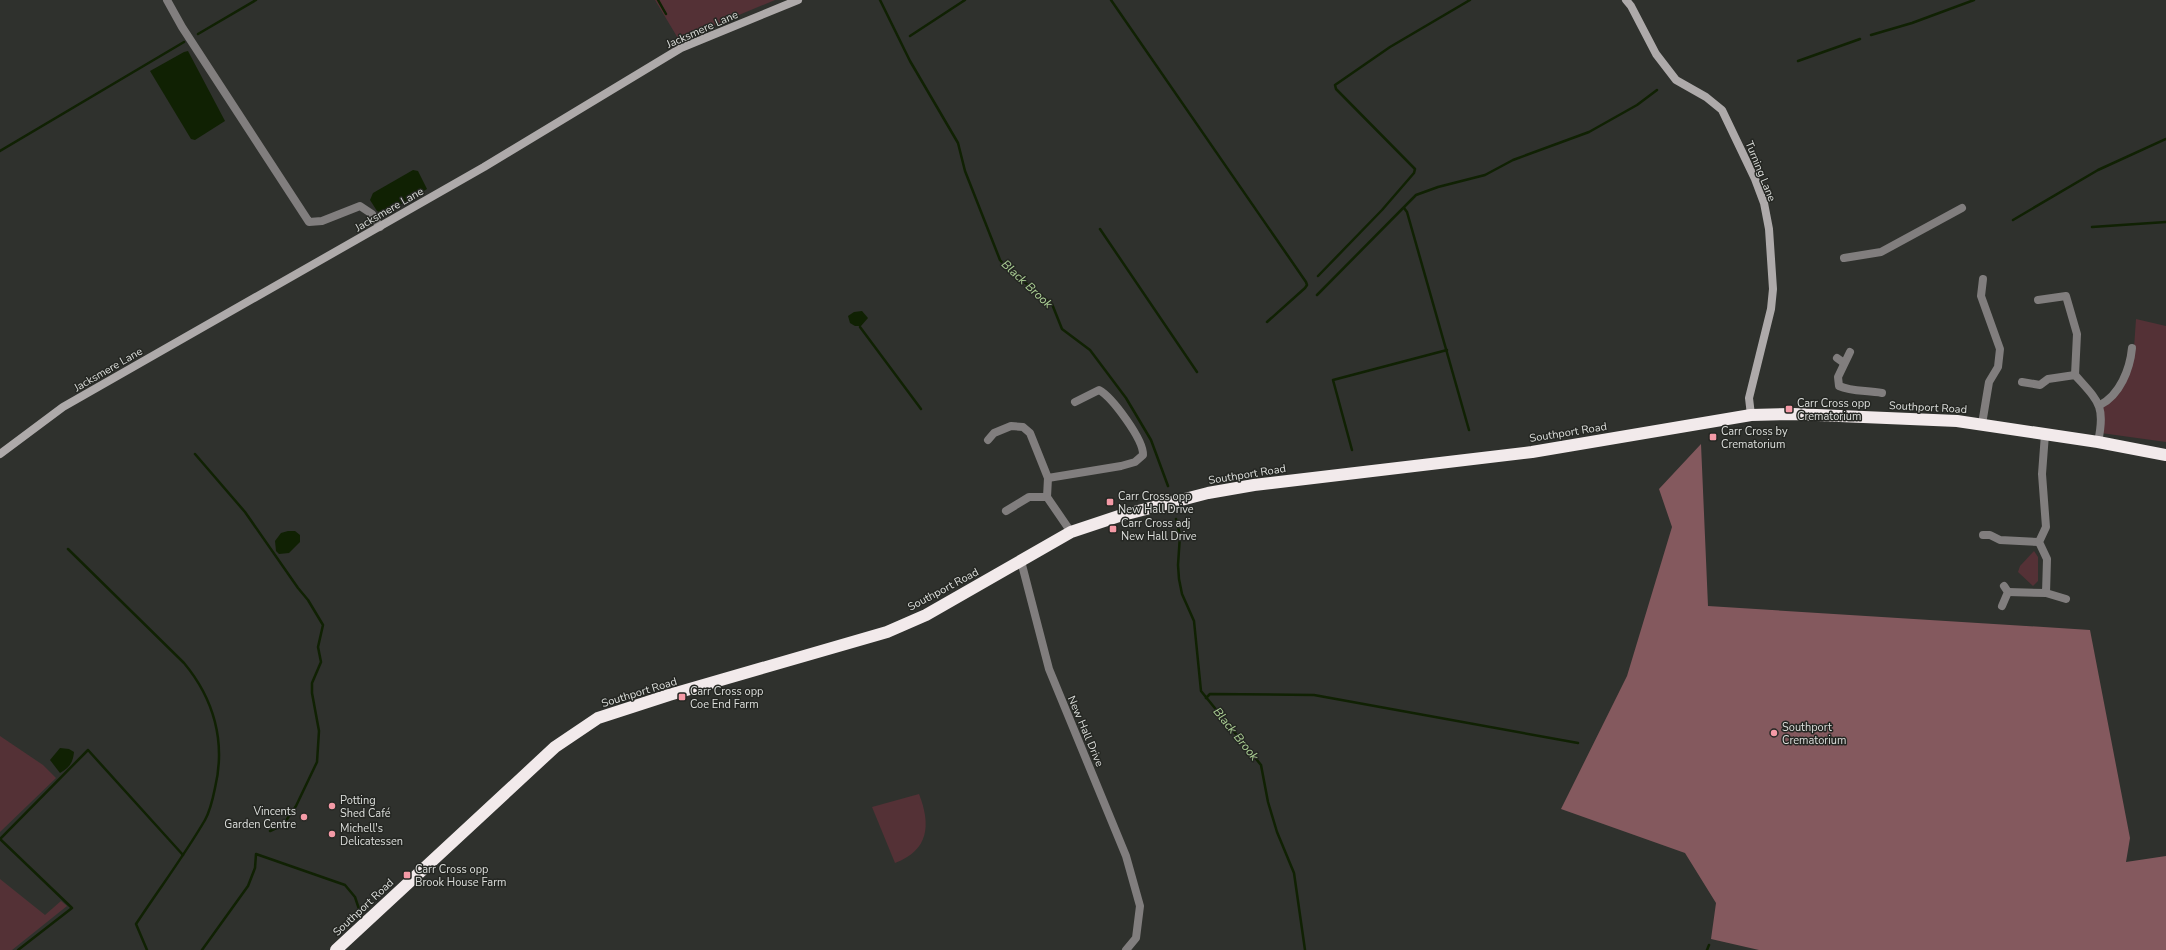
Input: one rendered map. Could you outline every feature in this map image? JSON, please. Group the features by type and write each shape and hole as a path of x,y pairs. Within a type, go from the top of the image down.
{"highway":[{"name":"Southport Road","path":"336,950 555,747 598,718 669,695 887,632 926,615 1071,532 1120,516 1208,493 1254,485 1532,452 1751,415 1793,414 1942,420 1982,424 2098,442 2166,455"}],"main road":[{"name":"Jacksmere Lane","path":"0,454 63,407 484,167 681,48 798,0"},
{"name":"Turning Lane","path":"1626,0 1631,6 1656,54 1676,80 1706,97 1722,110 1755,179 1764,203 1769,229 1774,289 1771,309 1748,398 1751,415"}],"street":[{"path":"167,0 182,27 309,222 322,221 360,206 372,214 380,227"},
{"path":"1844,258 1881,252 1962,208"},
{"path":"1982,279 1981,296 2000,349 1998,367 1989,382 1982,424"},
{"path":"2038,300 2066,296 2077,334 2075,375 2100,405 2102,421 2098,442"},
{"path":"2100,405 2116,393 2126,372 2132,348"},
{"path":"1850,352 1838,376 1839,386 1848,390 1867,390 1882,393"},
{"path":"1837,358 1844,364"},
{"path":"2022,382 2040,385 2048,379 2075,375"},
{"path":"1048,478 1121,466 1136,462 1143,455 1143,450 1133,431 1106,394 1099,390 1075,402"},
{"path":"988,440 994,433 1011,426 1023,427 1030,433 1048,478 1047,497 1071,532"},
{"path":"2039,542 2046,527 2042,474 2045,434"},
{"path":"1006,511 1029,497 1047,497"},
{"path":"1983,535 1990,535 2000,540 2039,542"},
{"path":"2039,542 2047,559 2046,594"},
{"name":"New Hall Drive","path":"1021,561 1049,669 1126,856 1140,906 1136,938 1126,950"},
{"path":"2002,606 2006,589 2046,594 2066,599"}],"shaded area":[{"path":"655,0 775,0 679,40"},
{"path":"188,51 225,121 195,140 191,139 150,71"},
{"path":"413,170 418,171 427,189 383,215 377,211 370,200 373,193"},
{"path":"862,311 868,318 861,326 855,326 850,323 848,316 854,312"},
{"path":"2136,319 2166,326 2166,442 2101,433 2101,407 2116,394 2134,348"},
{"path":"1701,444 1708,606 2090,630 2130,838 2126,862 2166,856 2166,950 1759,950 1711,939 1716,903 1685,853 1561,809 1627,676 1672,527 1659,489"},
{"path":"295,531 300,535 300,542 289,553 279,554 276,551 275,541 281,533"},
{"path":"2034,551 2038,557 2038,581 2033,586 2018,572 2020,566"},
{"path":"0,736 43,765 56,778 0,832"},
{"path":"60,748 69,749 74,752 70,765 60,773 50,760"},
{"path":"919,794 923,805 926,826 921,844 906,858 895,863 872,807"},
{"path":"0,879 45,915 61,901 67,906 12,950 0,950"}],"waterway":[{"path":"198,34 256,0"},
{"path":"658,0 666,14"},
{"name":"Black Brook","path":"880,0 910,61 958,143 965,171 1000,260 1008,269 1052,304 1062,329 1090,350 1126,398 1151,440 1168,486"},
{"path":"910,36 965,0"},
{"path":"1111,0 1306,282 1307,285 1305,288 1267,322"},
{"path":"1318,276 1382,210 1414,173 1415,169 1336,89 1335,85 1390,47 1470,0"},
{"path":"1871,35 1912,23 1974,0"},
{"path":"1798,61 1860,39"},
{"path":"0,151 184,42"},
{"path":"1317,295 1416,195 1438,187 1485,175 1513,160 1589,132 1637,105 1657,90"},
{"path":"2013,220 2098,170 2166,139"},
{"path":"1404,208 1407,212 1469,430"},
{"path":"2092,227 2166,222"},
{"path":"1100,229 1197,372"},
{"path":"860,327 921,409"},
{"path":"1352,450 1333,380 1447,350"},
{"path":"195,454 245,512 308,600 323,625 318,647 321,662 312,683 312,693 319,731 317,762 296,806 283,825 270,831"},
{"name":"Black Brook","path":"1176,519 1180,535 1178,565 1179,579 1182,594 1194,621 1201,691 1261,765 1268,802 1277,832 1294,873 1305,950"},
{"path":"68,549 184,663 203,691 215,722 219,754 218,771 211,804 207,816 197,833 136,924 147,950"},
{"path":"1206,698 1210,694 1314,695 1578,743"},
{"path":"18,950 72,908 0,839 88,750 183,855"},
{"path":"202,950 248,886 255,868 256,854 345,885 355,897 361,915"},
{"path":"1707,950 1709,945"}],"place":[{"name":"Carr Cross opp Crematorium","path":"1789,409"},
{"name":"Carr Cross by Crematorium","path":"1713,437"},
{"name":"Carr Cross opp New Hall Drive","path":"1110,502"},
{"name":"Carr Cross adj New Hall Drive","path":"1113,529"},
{"name":"Carr Cross opp Coe End Farm","path":"682,697"},
{"name":"Southport Crematorium","path":"1774,733"},
{"name":"Potting Shed Café","path":"332,806"},
{"name":"Vincents Garden Centre","path":"304,817"},
{"name":"Michell's Delicatessen","path":"332,834"},
{"name":"Carr Cross opp Brook House Farm","path":"407,875"}]}
